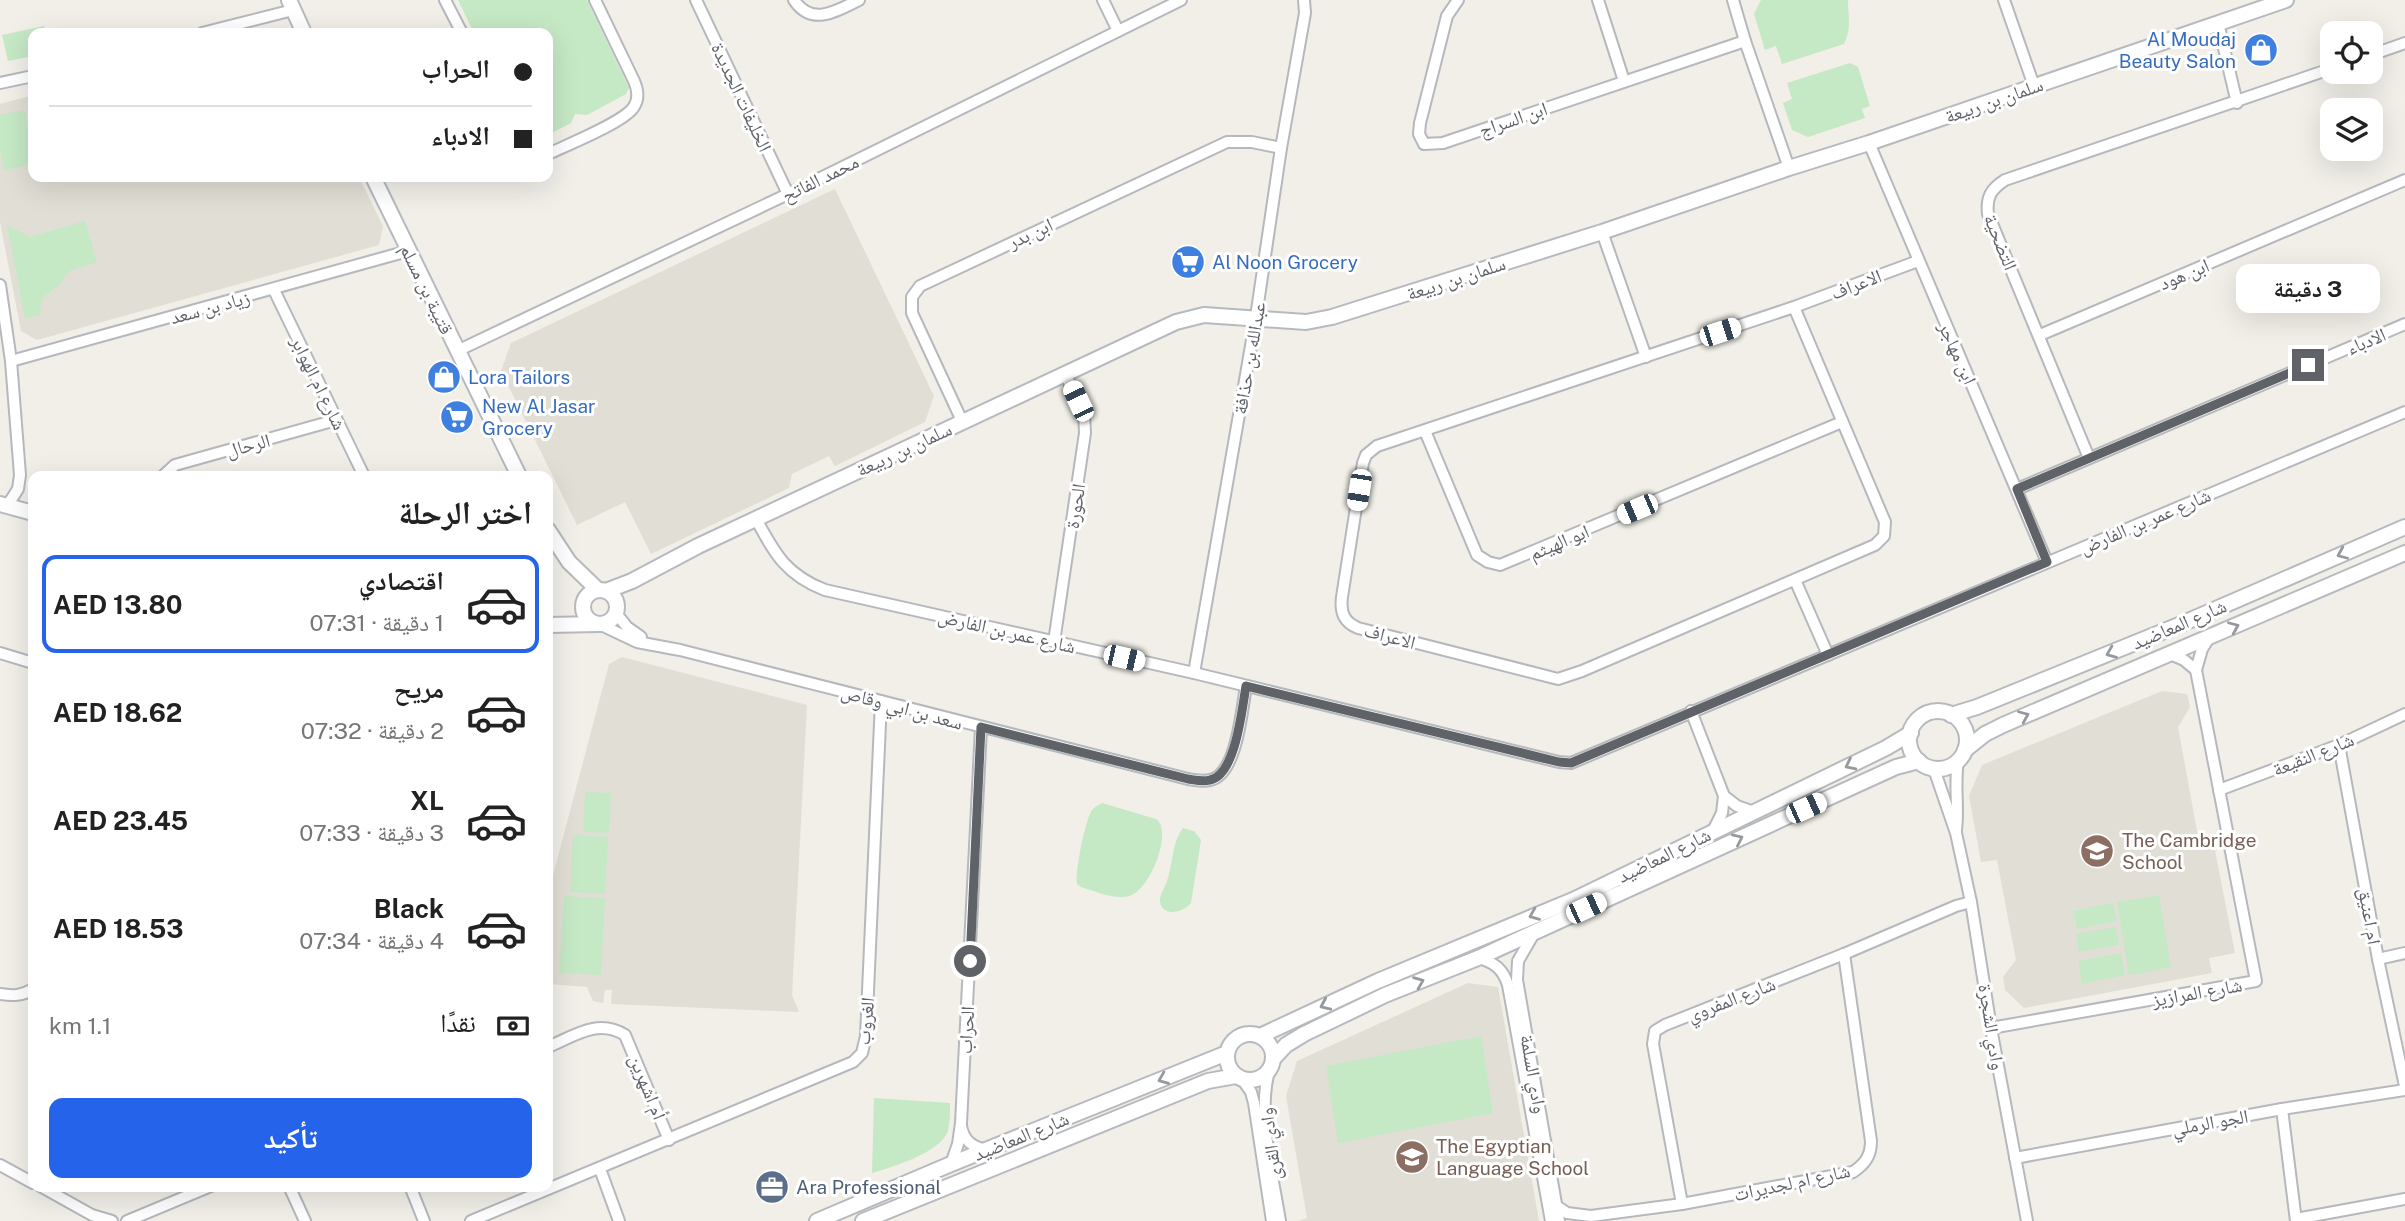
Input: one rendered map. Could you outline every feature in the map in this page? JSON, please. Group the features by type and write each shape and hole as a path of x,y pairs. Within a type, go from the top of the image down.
{"street":[{"path":"445,0 459,28"},
{"path":"553,151 626,114 636,103 637,88 595,0"},
{"name":"الخليفات الجديدة","path":"696,0 788,194"},
{"path":"794,0 802,10 819,16 828,15 859,0"},
{"path":"1102,0 1118,31"},
{"name":"محمد الفاتح","path":"457,351 788,194 1181,0"},
{"name":"عبدالله بن حذافة","path":"1194,673 1256,317 1305,13 1304,0"},
{"name":"ابن السراج","path":"1458,0 1447,16 1420,122 1419,134 1424,144 1443,143 1745,41"},
{"path":"1598,0 1624,81"},
{"path":"1733,0 1789,167"},
{"path":"2004,0 2034,86"},
{"name":"سلمان بن ربيعة","path":"602,590 645,575 680,555 962,421 1188,318 1204,315 1306,322 1332,317 1602,232 2281,1"},
{"path":"218,28 291,5 302,28"},
{"path":"2218,23 2237,103"},
{"path":"2383,51 2405,43"},
{"name":"التضحية","path":"2089,458 1988,214 1986,201 1990,192 2005,180 2320,73"},
{"path":"0,83 28,77"},
{"name":"ابن بدر","path":"962,421 912,313 912,297 920,286 933,277 1227,142 1252,142 1282,148"},
{"name":"ابن مهاجر","path":"1869,143 2047,562"},
{"name":"ابن هود","path":"2040,335 2405,180"},
{"name":"قتيبة بن مسلم","path":"375,182 517,471"},
{"path":"1602,232 1646,357"},
{"name":"زياد بن سعد","path":"11,361 408,251"},
{"name":"الاعراف","path":"1794,307 1885,522 1885,532 1875,545 1558,679 1358,628 1347,622 1341,606 1366,455 1377,446 1794,307 1918,261"},
{"path":"0,285 11,361 20,475 18,489 4,505 28,512"},
{"name":"شارع ام الهوابر","path":"274,290 362,471"},
{"name":"الادباء","path":"2017,489 2405,324"},
{"name":"الحورة","path":"1054,642 1085,433 1084,414 1065,373"},
{"name":"شارع عمر بن الفارض","path":"756,519 783,564 809,584 825,590 1194,673 1571,763 2405,412"},
{"name":"الرحال","path":"168,471 175,464 336,420"},
{"name":"ابو الهيثم","path":"1425,431 1477,555 1500,565 1842,422"},
{"name":"شارع المعاضيد","path":"1951,715 2167,630 2405,527"},
{"path":"553,538 578,581 586,617 599,624"},
{"name":"شارع المعاضيد","path":"1962,755 1985,734 2405,554"},
{"path":"569,562 613,596 616,609 631,631 656,645"},
{"name":"سلمان بن ربيعة","path":"616,609 645,575"},
{"path":"1795,580 1828,655"},
{"path":"553,622 566,620 583,605 589,594 602,590"},
{"path":"553,623 599,624 609,621 616,609"},
{"name":"سعد بن ابي وقاص","path":"599,624 637,642 1188,779 1212,780 1223,771 1232,755 1246,686"},
{"path":"2170,654 2184,660 2196,670 2208,638"},
{"path":"0,653 28,661"},
{"name":"شارع المرازيز","path":"1991,1028 2256,981 2196,670"},
{"name":"الغروب","path":"553,1188 853,1062 862,1053 865,1046 881,701"},
{"path":"1691,711 1724,796 1722,813 1713,831"},
{"path":"1939,712 1951,715 1965,729 1962,755 1947,768 1934,769 1919,761 1911,748 1911,733 1916,722 1927,714 1939,712"},
{"name":"شارع النقيعة","path":"2219,790 2339,745 2405,714"},
{"name":"الحراب","path":"951,1164 961,1123 981,727"},
{"name":"شارع المعاضيد","path":"1260,1036 1378,981 1573,900 1886,748 1911,733"},
{"name":"ام اعنيق","path":"2339,745 2378,959 2405,1088"},
{"name":"وادي الشجرة","path":"1956,832 1958,818 1955,780 1962,755"},
{"name":"شارع المعاضيد","path":"1271,1063 1286,1045 1304,1034 1385,995 1478,958 1896,767 1919,761"},
{"name":"وادي الشجرة","path":"1934,769 1956,832 1971,902 2027,1221"},
{"path":"1724,796 1737,806 1754,812"},
{"name":"شارع المفروي","path":"1682,1204 1653,1044 1655,1031 1971,902"},
{"name":"وادي السلمة","path":"1535,932 1520,954 1516,967 1517,981 1559,1221"},
{"path":"2378,959 2405,953"},
{"name":"شارع ام لجديرات","path":"1586,1219 1682,1204 1853,1171 1866,1161 1871,1141 1844,954"},
{"name":"وادي السلمة","path":"1478,958 1497,966 1504,973 1508,985 1551,1221"},
{"path":"0,994 11,996 28,992"},
{"name":"أم اشهرين","path":"553,1045 594,1028 607,1026 625,1035 669,1140"},
{"path":"1241,1035 1260,1036 1270,1046 1271,1063 1258,1079 1239,1077 1227,1064 1230,1044 1241,1035"},
{"name":"شارع المعاضيد","path":"817,1221 1227,1053"},
{"name":"وادي القرى","path":"1271,1063 1264,1088 1265,1117 1280,1221"},
{"name":"شارع المعاضيد","path":"863,1221 1209,1081 1239,1077"},
{"name":"وادي القرى","path":"1239,1077 1251,1092 1254,1103 1272,1221"},
{"name":"الجو الرملي","path":"2015,1158 2405,1088"},
{"path":"2282,1109 2296,1220 2405,1199"},
{"path":"961,1123 962,1133 970,1144 987,1150"},
{"path":"600,1169 618,1221"},
{"path":"2,1170 28,1181"},
{"path":"51,1192 92,1215 112,1221"},
{"path":"127,1221 158,1216 200,1192"},
{"path":"292,1192 306,1221"},
{"path":"412,1192 424,1221"},
{"name":"الغروب","path":"471,1221 543,1192"},
{"path":"1558,1207 1586,1219"}],"shaded area":[{"path":"28,96 28,182 361,182 383,226 379,245 37,340 21,331 0,222 0,104"},
{"path":"835,189 934,396 925,422 835,466 829,456 792,474 789,488 651,554 625,502 577,525 553,476 553,471 550,471 501,371 511,343"},
{"path":"622,657 807,705 792,995 799,1012 611,1004 612,990 605,990 603,1003 593,1001 587,987 553,984 553,875 609,664"},
{"name":"The Cambridge School","path":"2162,691 2187,694 2190,707 2178,727 2199,842 2213,840 2235,953 2209,958 2212,973 2024,1008 2005,990 2003,977 2016,960 1997,860 1981,862 1969,796 1982,765"},
{"name":"The Egyptian Language School","path":"1468,983 1498,987 1539,1221 1298,1221 1307,1218 1286,1096 1297,1061"}],"green space":[{"path":"458,0 587,0 629,88 626,94 587,115 575,114 571,123 553,132 553,28 472,28"},
{"path":"1761,0 1848,0 1849,27 1844,44 1782,64 1776,46 1765,50 1754,14"},
{"path":"28,29 28,57 8,61 2,35"},
{"path":"1850,63 1858,67 1870,106 1862,109 1865,118 1808,137 1792,130 1783,103 1792,99 1787,83"},
{"path":"24,110 28,128 28,165 4,170 0,151 0,115"},
{"path":"85,221 97,262 69,271 58,286 44,296 40,315 25,318 7,225 30,237"},
{"path":"585,792 611,793 609,833 583,832"},
{"path":"1102,803 1156,819 1161,826 1161,848 1157,860 1144,884 1129,896 1117,897 1077,884 1086,824 1092,810"},
{"path":"1183,828 1194,831 1201,840 1191,903 1179,911 1169,912 1162,907 1161,894"},
{"path":"573,835 608,837 605,894 570,892"},
{"path":"2159,895 2171,967 2129,975 2117,902"},
{"path":"564,896 605,898 601,975 559,973"},
{"path":"2113,903 2116,921 2077,929 2073,911"},
{"path":"2116,927 2119,945 2079,952 2076,934"},
{"path":"2121,953 2125,975 2082,984 2078,961"},
{"path":"1481,1036 1493,1113 1338,1143 1326,1066"},
{"path":"874,1098 950,1103 950,1121 944,1139 926,1152 903,1163 872,1173"}],"place":[{"name":"Al Moudaj Beauty Salon","path":"2261,50"},
{"name":"Al Noon Grocery","path":"1188,262"},
{"name":"Lora Tailors","path":"444,377"},
{"name":"New Al Jasar Grocery","path":"457,417"},
{"name":"The Cambridge School","path":"2097,851"},
{"name":"The Egyptian Language School","path":"1412,1157"},
{"name":"Ara Professional","path":"772,1187"}],"route":[{"path":"970,961 981,727 1188,779 1212,780 1220,775 1234,749 1246,686 1571,763 2047,562 2017,489 2308,365"}]}
